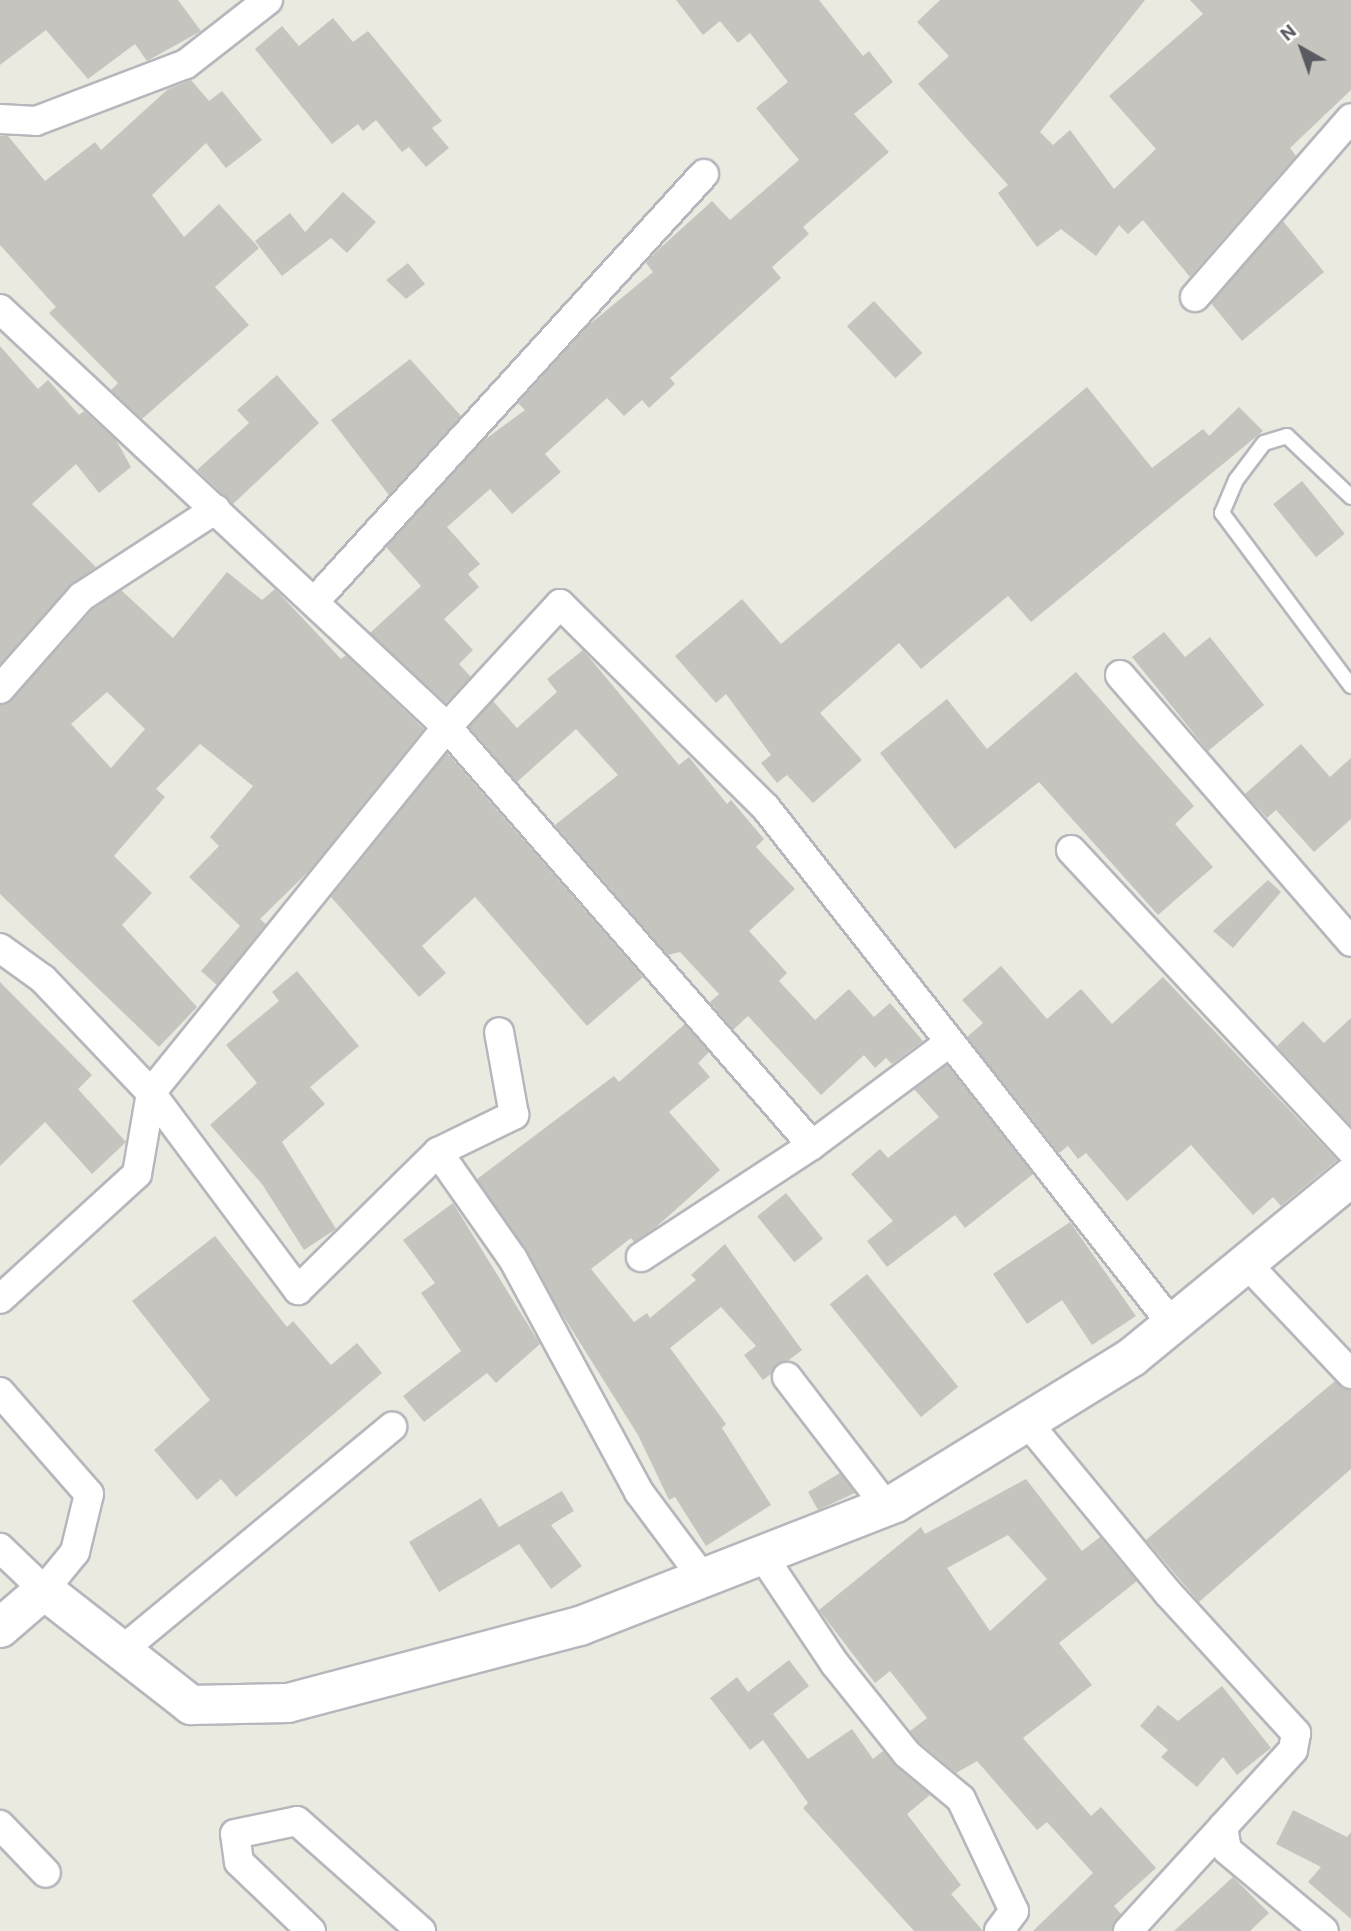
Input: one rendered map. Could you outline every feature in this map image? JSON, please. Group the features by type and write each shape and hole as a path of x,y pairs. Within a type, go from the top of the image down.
{"street":[{"path":"0,119 36,121 186,64 268,0"},
{"path":"1195,297 1351,118"},
{"path":"314,602 704,174"},
{"path":"0,309 447,727 812,1145"},
{"path":"0,689 81,597 216,509"},
{"path":"0,1299 137,1174 150,1093 447,727 560,604 765,808 1172,1324"},
{"path":"1120,675 1351,942"},
{"path":"1071,850 1351,1150"},
{"path":"0,948 43,979 150,1093 298,1290 438,1152 514,1115 499,1032"},
{"path":"642,1257 812,1145 950,1042"},
{"path":"438,1152 513,1258 639,1492 703,1578"},
{"path":"0,1548 44,1590 191,1705 288,1703 580,1626 886,1506 1027,1422 1172,1324 1248,1265 1351,1177"},
{"path":"1248,1265 1351,1374"},
{"path":"787,1377 886,1506"},
{"path":"0,1392 89,1494 75,1552 44,1590 0,1628"},
{"path":"1027,1422 1168,1593 1296,1733 1293,1750 1128,1931"},
{"path":"121,1651 392,1427"},
{"path":"762,1555 835,1664 908,1754 961,1799 1014,1911 999,1931"},
{"path":"311,1931 239,1862 235,1834 297,1821 421,1931"},
{"path":"0,1825 46,1873"},
{"path":"1223,1828 1227,1850 1324,1931"}],"lane":[{"path":"1351,497 1287,436 1264,443 1236,480 1222,513 1351,686"}],"building":[{"path":"0,0 178,0 201,31 147,61 135,44 88,79 46,30 0,65"},
{"path":"676,0 819,0 863,56 869,51 893,82 854,114 889,152 803,227 809,234 772,267 781,278 670,378 675,384 649,408 642,400 624,416 607,398 545,454 561,472 512,514 490,489 447,527 480,564 468,574 479,587 444,619 473,650 459,664 471,677 446,703 370,633 421,586 386,547 483,441 525,410 518,403 590,324 653,272 646,263 657,251 712,201 730,220 799,160 756,108 788,82 750,33 738,43 720,21 703,35"},
{"path":"940,0 1145,0 1040,132 1053,145 1070,130 1114,189 1156,149 1109,96 1203,14 1190,0 1351,0 1351,90 1290,148 1296,156 1190,277 1143,220 1128,234 1119,225 1096,256 1061,229 1037,247 998,193 1008,185 918,84 949,56 917,22"},
{"path":"333,18 353,42 368,31 442,121 432,128 449,148 426,167 409,147 402,152 376,120 363,131 358,124 332,144 255,49 282,26 299,46"},
{"path":"191,80 209,101 222,91 262,140 226,168 206,143 152,195 184,237 219,204 259,248 215,287 249,325 142,419 111,390 118,383 49,313 56,307 0,245 0,136 8,136 45,181 95,142 101,150 168,89"},
{"path":"343,192 376,222 347,253 331,238 282,276 255,241 290,213 305,232"},
{"path":"1283,221 1324,272 1242,341 1211,303"},
{"path":"408,263 425,284 406,299 386,280"},
{"path":"874,301 922,353 895,378 847,326"},
{"path":"0,346 38,389 48,380 79,415 84,411 116,440 131,467 99,493 76,464 32,504 96,567 69,586 0,664"},
{"path":"410,359 461,416 389,495 331,420"},
{"path":"277,375 319,423 233,504 197,470 249,423 237,410"},
{"path":"1087,387 1152,468 1203,429 1209,436 1239,407 1263,431 1031,622 1008,596 921,669 899,643 820,713 862,760 813,803 787,775 777,783 761,763 771,755 726,694 716,703 675,656 742,599 781,644"},
{"path":"1302,481 1345,534 1316,557 1273,504"},
{"path":"227,572 262,600 275,589 341,659 346,655 424,729 309,871 260,919 266,924 217,985 201,971 240,926 189,877 219,846 210,837 253,786 200,744 156,789 165,797 114,856 152,893 122,925 197,1007 159,1047 0,894 0,705 12,700 92,610 121,590 173,638","holes":["107,692 145,729 111,768 71,724"]},
{"path":"1164,632 1185,657 1210,637 1264,705 1208,751 1132,657"},
{"path":"583,650 679,765 689,757 727,804 731,800 764,839 756,847 795,889 749,931 787,973 779,981 815,1020 849,989 874,1017 890,1003 923,1041 892,1064 886,1058 875,1068 864,1055 821,1095 748,1016 733,1030 710,1002 719,994 680,952 668,955 555,825 618,775 576,729 517,782 469,727 493,701 517,728 557,692 547,679"},
{"path":"1076,672 1194,806 1175,824 1213,867 1158,915 1039,782 955,849 880,753 947,699 987,749"},
{"path":"1301,744 1330,777 1351,758 1351,819 1314,852 1276,810 1267,818 1245,794"},
{"path":"447,753 643,977 587,1026 475,897 422,946 446,973 419,997 331,897"},
{"path":"1268,880 1281,892 1233,948 1213,931"},
{"path":"1001,966 1047,1019 1081,989 1112,1024 1163,977 1337,1160 1281,1206 1273,1197 1253,1215 1191,1145 1127,1201 1086,1153 1078,1159 1068,1146 1059,1153 967,1037 983,1023 962,1000"},
{"path":"297,971 359,1046 310,1087 325,1104 282,1142 336,1229 304,1250 262,1184 210,1125 257,1083 226,1045 279,1001 272,992"},
{"path":"0,982 92,1075 78,1089 126,1142 92,1174 45,1122 0,1166"},
{"path":"1351,1018 1351,1126 1277,1046 1303,1021 1324,1043"},
{"path":"685,1024 709,1052 698,1063 710,1077 669,1112 720,1170 655,1228 634,1242 631,1238 591,1269 634,1322 647,1313 650,1318 696,1280 691,1275 725,1244 802,1350 763,1380 744,1355 756,1346 721,1307 670,1348 726,1424 722,1428 771,1505 706,1546 675,1497 669,1500 638,1435 477,1179 614,1076 619,1082"},
{"path":"947,1065 1033,1174 965,1228 955,1215 887,1267 867,1241 893,1221 851,1174 880,1149 888,1158 939,1117 914,1089"},
{"path":"786,1193 823,1239 794,1262 757,1216"},
{"path":"453,1203 540,1344 496,1383 487,1373 424,1422 403,1396 461,1351 421,1293 435,1283 403,1240"},
{"path":"1070,1222 1136,1316 1092,1345 1062,1300 1027,1324 993,1274"},
{"path":"215,1236 287,1327 293,1321 331,1365 357,1343 382,1373 236,1497 221,1479 197,1500 154,1450 210,1400 132,1301"},
{"path":"867,1274 958,1387 921,1417 830,1304"},
{"path":"1335,1381 1351,1390 1351,1469 1199,1602 1146,1540"},
{"path":"840,1473 855,1493 818,1510 808,1492"},
{"path":"1026,1479 1082,1551 1100,1537 1137,1581 1059,1643 1092,1685 1023,1738 1091,1816 1101,1807 1156,1868 1114,1906 1121,1914 1112,1931 1033,1931 1093,1873 1047,1822 1037,1830 977,1761 956,1773 919,1742 910,1731 927,1718 890,1671 875,1683 819,1610 921,1527 925,1534","holes":["1008,1535 1047,1579 990,1631 947,1568"]},
{"path":"562,1491 574,1511 551,1525 582,1566 551,1589 519,1544 439,1592 409,1542 481,1498 499,1527"},
{"path":"789,1660 809,1686 773,1714 808,1759 852,1729 873,1759 883,1751 930,1795 907,1814 961,1885 951,1894 983,1931 914,1931 803,1808 808,1803 763,1740 750,1750 710,1698 737,1677 748,1692"},
{"path":"1222,1686 1271,1748 1237,1775 1223,1757 1197,1787 1161,1757 1168,1750 1140,1726 1158,1705 1178,1721"},
{"path":"1293,1810 1347,1837 1351,1832 1351,1919 1308,1882 1321,1867 1276,1844"},
{"path":"1233,1877 1269,1913 1250,1931 1174,1931"}]}
